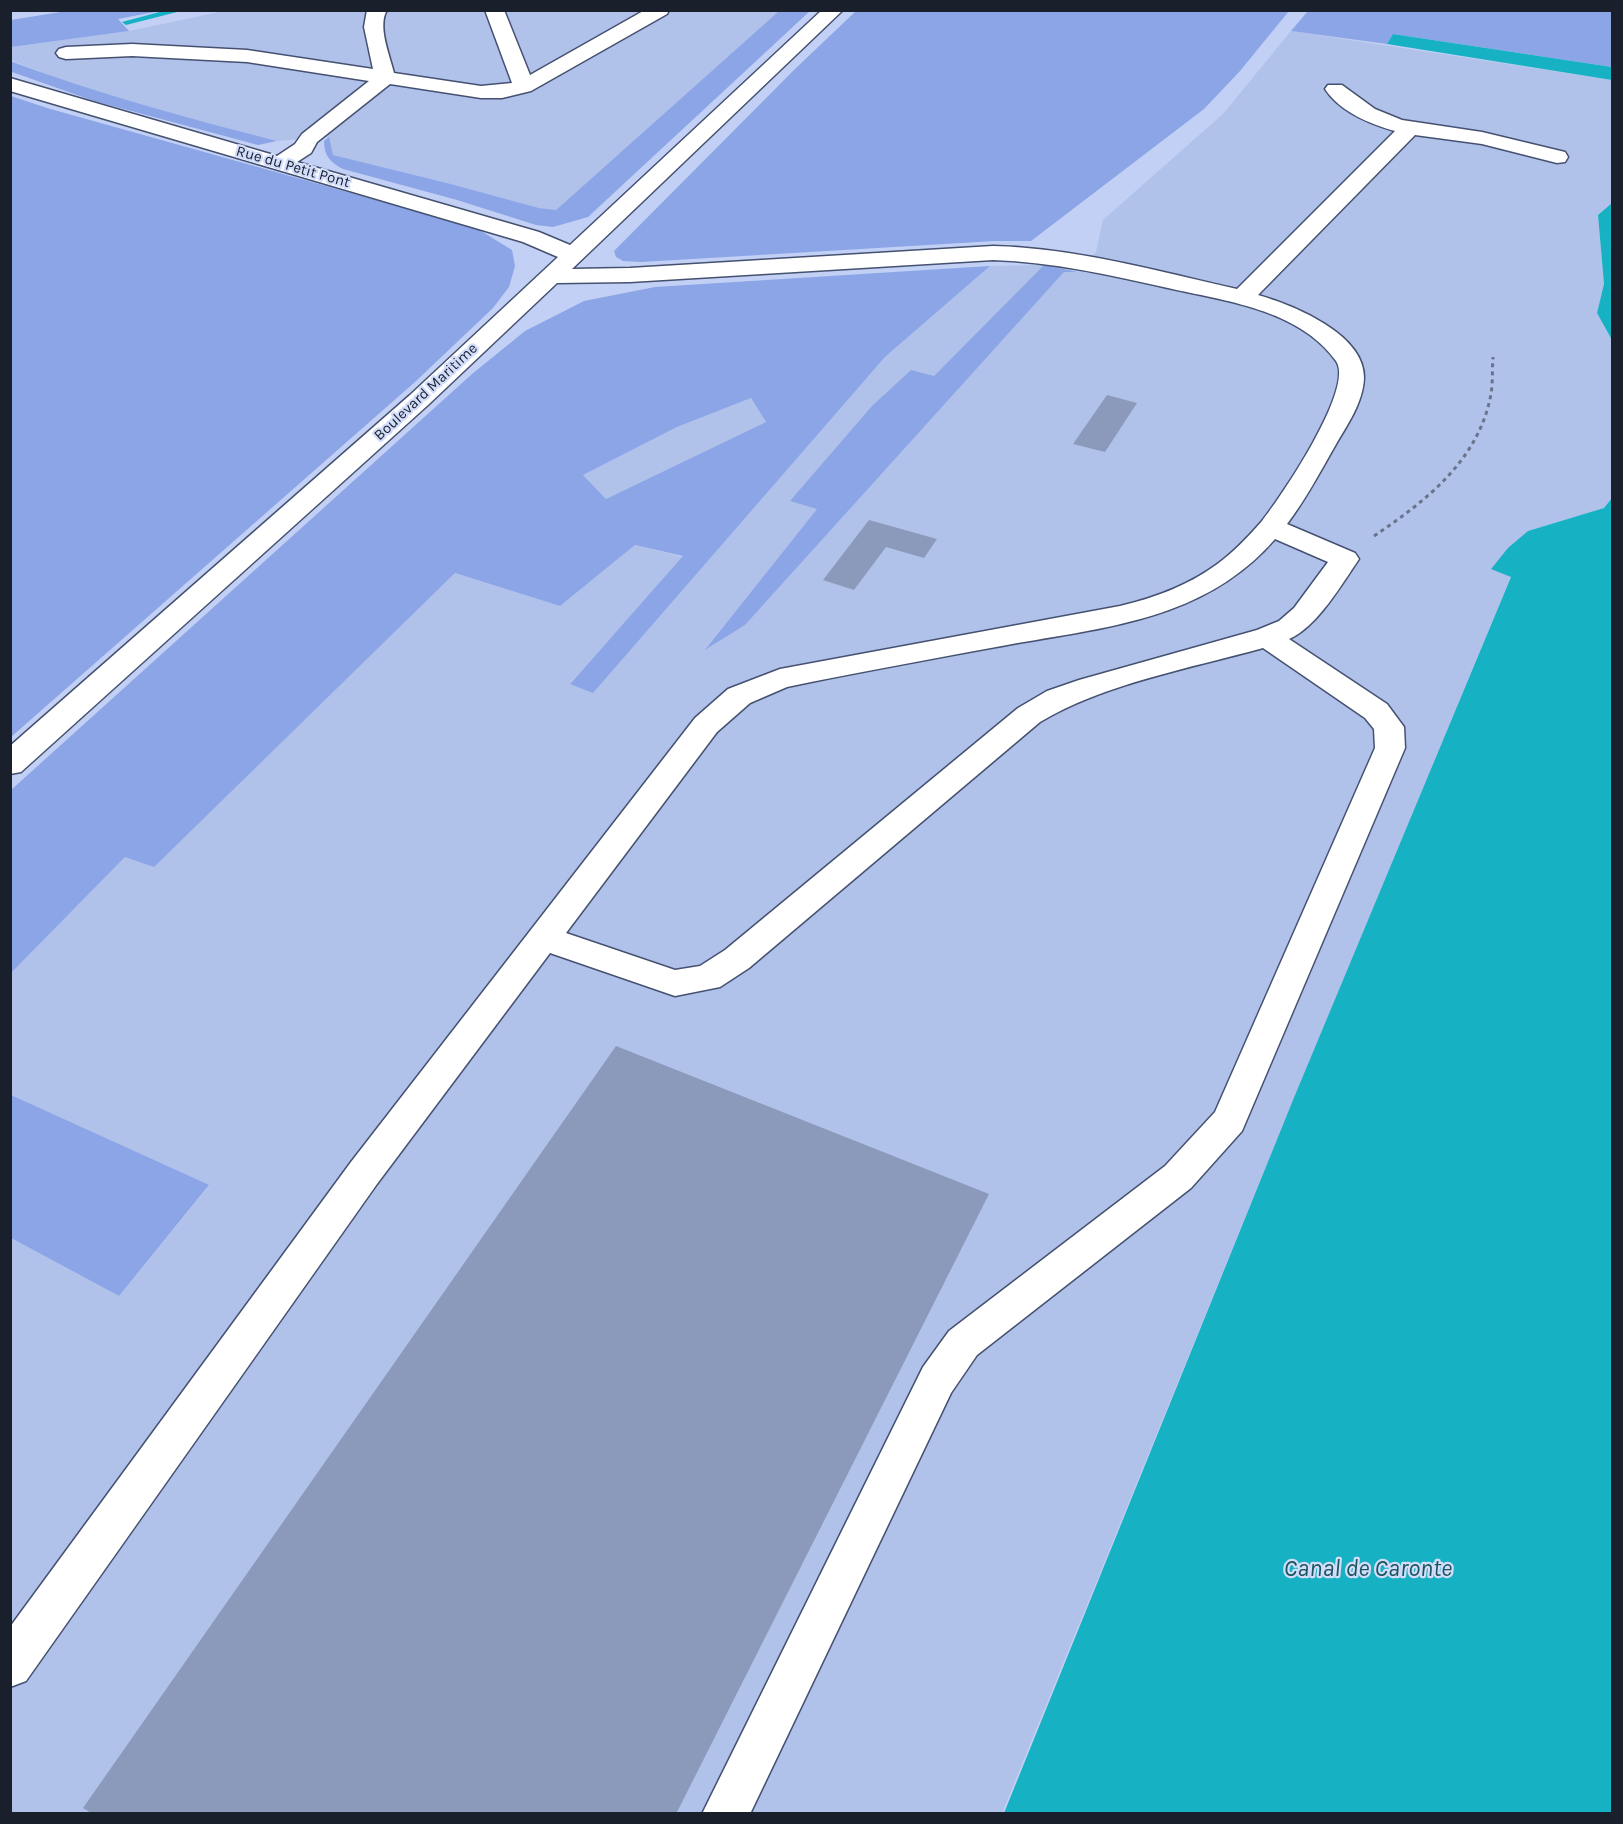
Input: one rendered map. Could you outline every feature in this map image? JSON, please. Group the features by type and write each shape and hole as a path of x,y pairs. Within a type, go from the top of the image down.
{"street":[{"path":"378,10 375,13 374,27 385,78"},
{"path":"494,10 524,87"},
{"path":"66,53 132,50 247,56 481,92 502,92 524,87 660,10"},
{"name":"Boulevard Maritime","path":"10,764 419,400 834,10"},
{"path":"281,164 303,148 309,138 385,78"},
{"name":"Rue du Petit Pont","path":"10,84 531,237 573,255"},
{"path":"1335,89 1352,106 1368,115 1409,129 1478,137 1557,157"},
{"path":"1242,298 1409,129"},
{"path":"10,1665 364,1173 706,725 739,696 780,679 1127,614 1206,584 1240,560 1271,527 1305,478 1352,388 1350,363 1332,339 1305,322 1242,298 1087,262 1010,253 630,275 551,276"},
{"path":"543,938 675,983 708,978 736,959 1029,715 1058,698 1089,687 1267,637 1289,627 1304,614 1345,559 1271,527"},
{"path":"725,1814 938,1380 963,1343 1178,1177 1229,1121 1390,748 1389,727 1376,711 1267,637"}],"path":[{"path":"1345,559 1360,545 1418,506 1443,484 1479,433 1491,394 1492,357"}],"shaded area":[{"path":"73,10 160,11 118,19 129,31 11,47 11,20"},
{"path":"229,10 779,11 556,210 539,208 333,155 328,137 277,141 157,110 71,84 11,60 10,47 129,31"},
{"path":"779,11 810,11 588,217 553,227 536,225 457,200 343,169 331,161 325,151 324,141 329,137 333,155 539,208 556,210"},
{"path":"856,11 1289,11 1240,71 1204,109 1031,241 995,241 642,262 623,261 616,257 614,251"},
{"path":"1308,11 1612,11 1612,67 1393,34 1387,44 1291,31"},
{"path":"1291,31 1612,80 1612,203 1598,215 1604,284 1597,313 1612,340 1612,498 1604,508 1528,531 1492,569 1511,576 1293,1100 1002,1813 11,1813 11,1238 119,1296 209,1186 11,1095 11,973 125,857 154,866 455,573 560,606 635,545 683,557 570,683 593,692 885,357 990,266 1044,265 934,376 791,501 818,508 707,649 745,625 1064,272 1078,272 1096,252 1103,220 1223,114"},
{"path":"10,61 143,105 277,141 258,145 94,101 12,72"},
{"path":"11,96 476,228 512,250 515,266 509,287 493,308 415,382 11,737"},
{"path":"1044,265 1078,272 1064,272 745,625 705,650 817,509 790,501 872,406 911,370 934,376"},
{"path":"990,266 885,357 593,693 570,684 683,556 635,545 560,606 455,573 154,867 125,857 11,973 11,790 472,374 525,331 584,301 655,287","holes":["751,398 766,422 606,499 583,475 677,427"]},
{"path":"751,398 766,422 606,499 583,475 677,427"},
{"path":"11,1095 209,1185 119,1296 11,1238"}],"water":[{"path":"1393,34 1612,67 1612,80 1387,44"},
{"path":"1612,203 1612,340 1597,313 1604,284 1598,215"},
{"name":"Canal de Caronte","path":"1612,498 1612,1813 1004,1813 1293,1100 1511,577 1491,569 1508,548 1528,531 1604,508"}],"building":[{"path":"1107,395 1137,403 1105,452 1073,444"},
{"path":"869,520 937,539 924,558 886,547 854,590 823,580"},
{"path":"616,1046 989,1194 676,1814 93,1814 83,1808"}],"waterway":[{"path":"126,22 181,10"}]}
